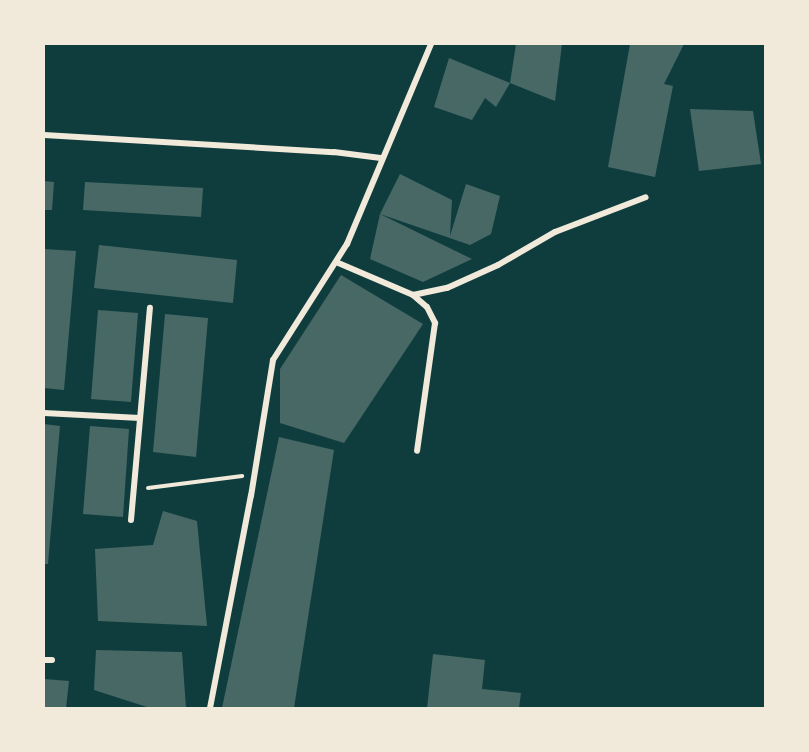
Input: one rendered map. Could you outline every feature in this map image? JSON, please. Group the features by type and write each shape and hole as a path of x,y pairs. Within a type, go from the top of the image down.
{"street":[{"path":"210,708 255,475 273,360 347,244 381,158 431,44"},
{"path":"44,135 334,152 381,158"},
{"path":"413,295 447,288 498,265 555,232 646,197"},
{"path":"336,262 413,295 427,307 435,323 417,451"},
{"path":"132,520 150,308"},
{"path":"44,413 140,418"},
{"path":"44,660 52,660"}],"path":[{"path":"134,490 255,475"}],"building":[{"path":"516,44 562,44 555,101 510,83"},
{"path":"630,44 684,44 664,84 673,86 655,177 608,167"},
{"path":"449,58 510,83 496,107 485,98 472,120 434,107"},
{"path":"690,109 753,111 761,164 699,171"},
{"path":"400,174 452,200 450,236 466,184 500,196 491,234 470,245 380,214"},
{"path":"44,181 54,182 52,210 44,210"},
{"path":"85,182 203,188 201,217 83,210"},
{"path":"380,214 472,259 423,282 370,259"},
{"path":"99,245 237,260 233,303 94,288"},
{"path":"44,249 76,251 64,390 44,388"},
{"path":"341,275 423,324 344,443 280,423 280,369"},
{"path":"98,310 138,313 131,402 91,399"},
{"path":"165,314 208,318 196,457 153,452"},
{"path":"44,424 60,426 48,564 44,564"},
{"path":"90,426 129,429 123,517 83,514"},
{"path":"279,437 334,450 294,708 222,708"},
{"path":"163,511 197,521 207,626 98,621 95,549 153,545"},
{"path":"96,650 182,652 186,708 150,708 94,690"},
{"path":"433,654 485,660 482,689 521,693 519,708 427,708"},
{"path":"44,679 69,681 66,708 44,708"}]}
